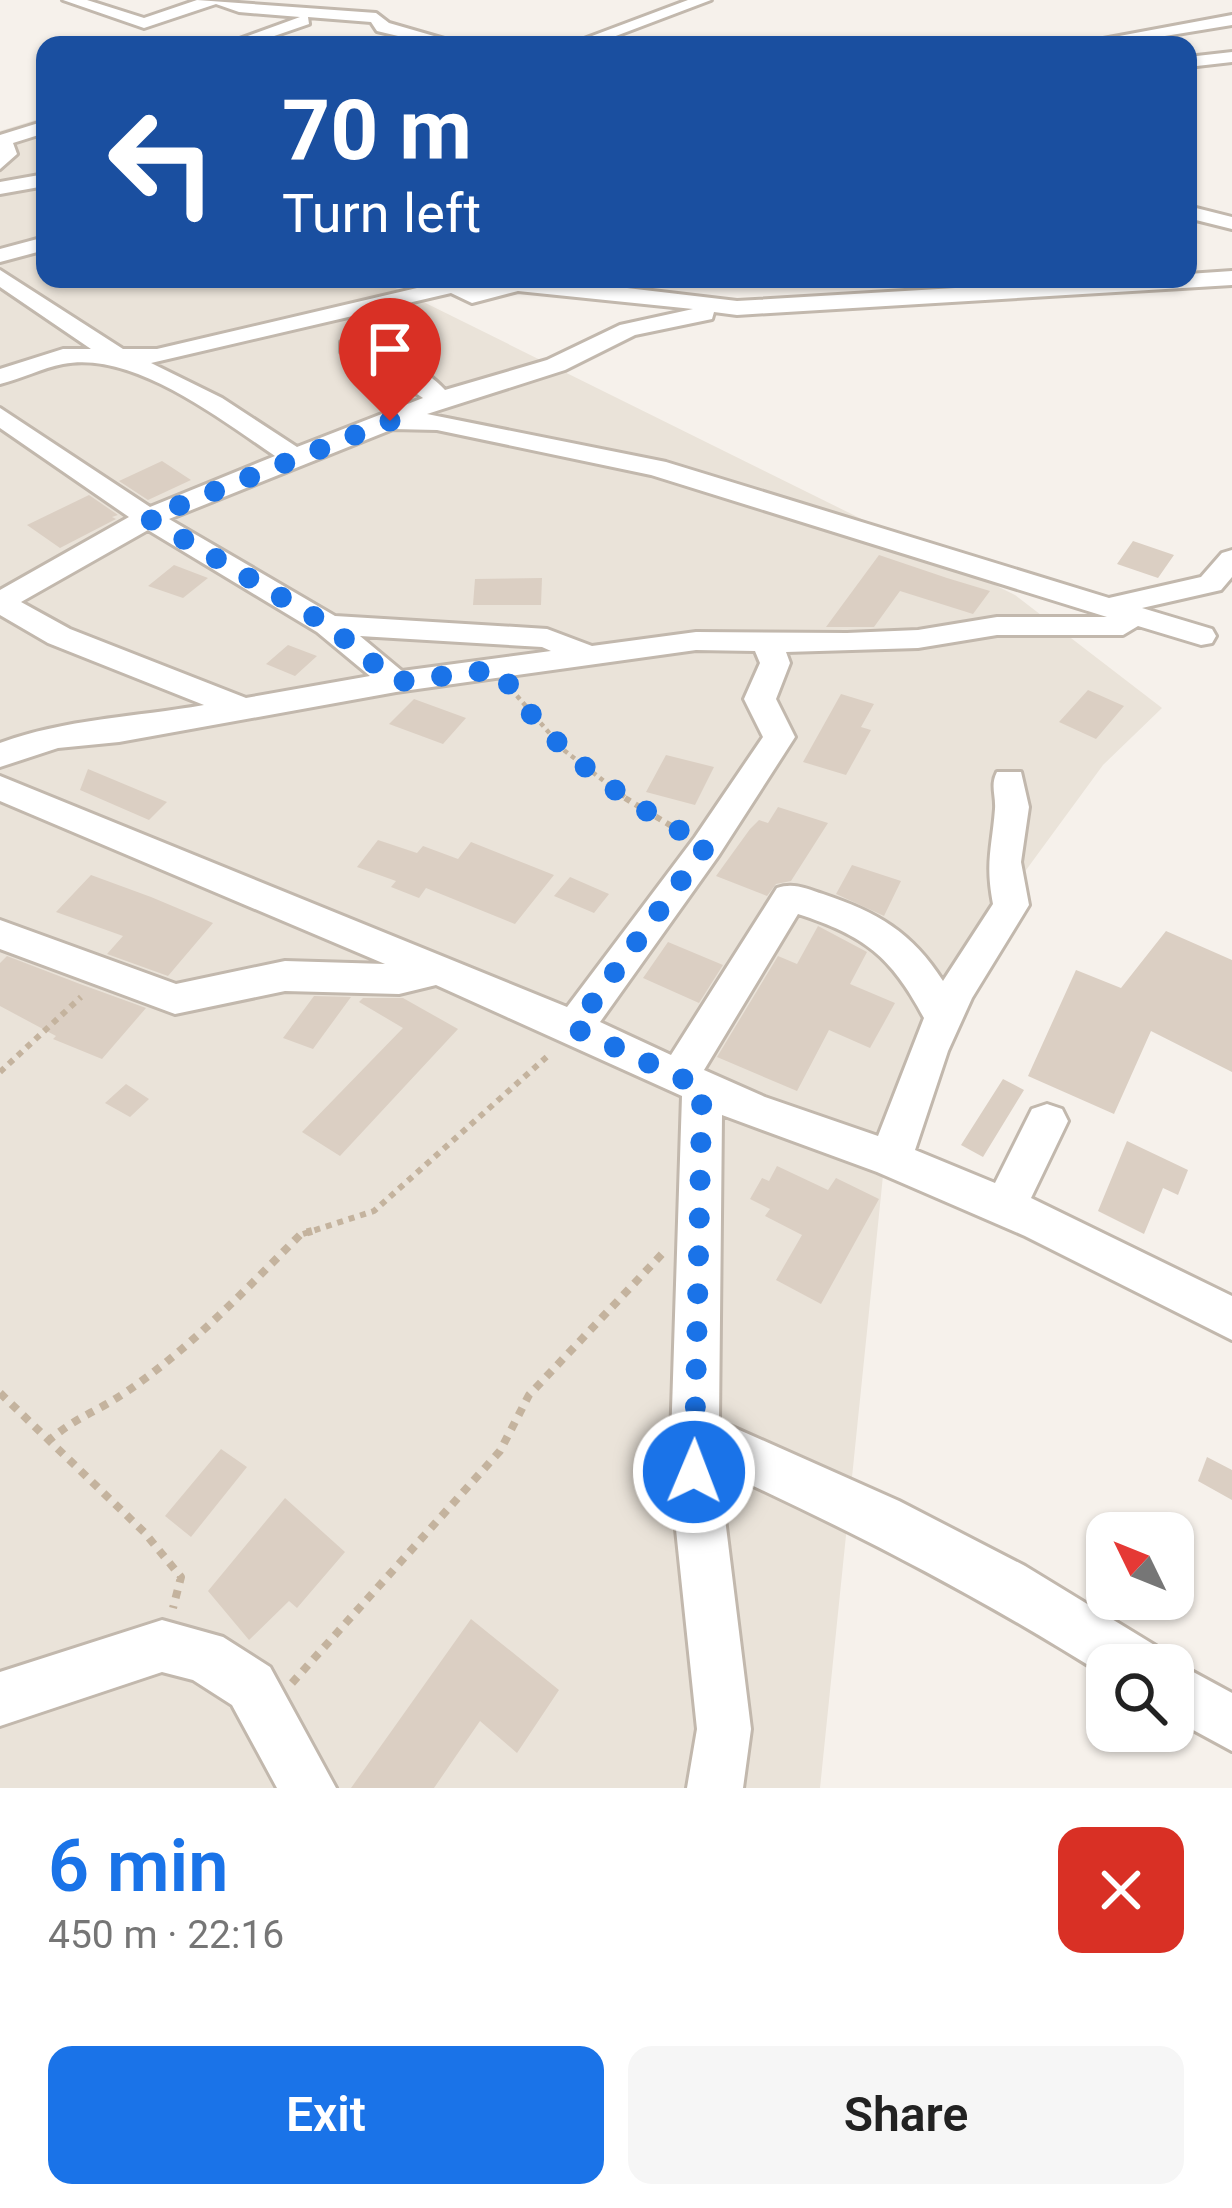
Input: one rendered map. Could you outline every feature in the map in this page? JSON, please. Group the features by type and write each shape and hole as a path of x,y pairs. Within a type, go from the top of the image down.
{"street":[{"path":"80,1 144,23 216,0 317,16 376,18 383,27 420,36"},
{"path":"251,36 364,3 359,0"},
{"path":"601,36 703,0"},
{"path":"1134,36 1232,20"},
{"path":"1197,61 1232,57"},
{"path":"0,163 7,154 1,140 36,130"},
{"path":"0,188 36,182"},
{"path":"1197,214 1232,223"},
{"path":"0,256 36,246"},
{"path":"0,274 36,273"},
{"path":"0,274 118,356 213,403 294,457"},
{"path":"1197,280 1232,278"},
{"path":"0,377 63,356 157,356 423,288"},
{"path":"458,288 472,296 516,288"},
{"path":"559,288 737,308"},
{"path":"0,603 148,518 436,401 556,365 628,330 737,308 1067,288"},
{"path":"349,347 374,355 433,390 436,401"},
{"path":"0,416 148,518 328,625 396,682"},
{"path":"390,421 436,422 657,468 1216,636"},
{"path":"1108,607 1211,584 1228,568"},
{"path":"0,603 59,636 238,707"},
{"path":"0,756 32,741 696,640 887,641 1041,623 1216,636"},
{"path":"328,625 547,638 589,656"},
{"path":"574,1028 779,737 760,699 775,663 766,640"},
{"path":"891,1160 944,1018 1011,905 1003,862 1012,807 1009,780"},
{"path":"0,788 574,1028 690,1083 1005,1208 1232,1319"},
{"path":"715,1788 724,1729 694,1472 700,1217 690,1083 790,897 882,930 913,961 944,1018"},
{"path":"0,934 175,999 285,976 399,979 437,970"},
{"path":"1005,1208 1047,1121"},
{"path":"694,1434 1007,1583 1104,1644"},
{"path":"0,1699 162,1646 204,1656 251,1686 308,1788"},
{"path":"1194,1701 1232,1724"}],"path":[{"path":"499,669 524,710 570,753 611,787 707,845"},
{"path":"0,1072 105,976"},
{"path":"47,1442 78,1415 124,1393 235,1300 301,1234 374,1211 574,1028"},
{"path":"266,1712 500,1450 529,1395 700,1217"},
{"path":"0,1393 144,1532 181,1577 162,1646"}],"shaded area":[{"path":"36,120 36,288 395,288 1015,595 1162,708 1103,765 958,963 891,1098 820,1788 0,1788 0,131"}],"building":[{"path":"162,461 191,480 148,500 119,481"},
{"path":"89,495 118,515 112,517 116,519 60,548 27,525"},
{"path":"1133,541 1174,555 1158,578 1117,564"},
{"path":"879,555 990,591 973,614 900,591 874,627 826,627"},
{"path":"174,565 208,578 183,598 148,586"},
{"path":"542,578 541,605 473,605 475,579"},
{"path":"288,645 317,656 295,676 266,664"},
{"path":"1088,690 1124,706 1096,739 1059,722"},
{"path":"841,694 874,704 861,727 871,730 846,775 803,762"},
{"path":"414,699 466,718 443,744 389,724"},
{"path":"666,755 714,767 695,805 646,792"},
{"path":"88,769 167,802 149,820 80,790"},
{"path":"778,807 828,823 791,881 776,884 767,896 716,876 750,829 759,820 768,823"},
{"path":"378,840 417,853 423,846 458,859 471,842 554,875 515,924 426,888 419,898 391,887 396,881 357,867"},
{"path":"852,865 901,881 884,916 836,894"},
{"path":"91,875 213,923 168,976 107,954 123,936 56,912"},
{"path":"570,877 609,894 594,913 554,896"},
{"path":"818,926 867,952 850,984 895,1003 870,1048 829,1030 797,1091 717,1057 778,956 797,964"},
{"path":"1166,931 1232,960 1232,1072 1151,1031 1114,1114 1028,1076 1076,970 1121,988"},
{"path":"668,942 723,965 699,1003 643,978"},
{"path":"7,956 146,1008 102,1059 53,1039 56,1036 0,1006 0,963"},
{"path":"314,996 351,997 313,1049 283,1038"},
{"path":"363,998 403,998 458,1029 340,1156 302,1132 403,1028 359,1002"},
{"path":"1003,1079 1024,1090 983,1157 961,1145"},
{"path":"126,1084 149,1099 130,1117 105,1103"},
{"path":"1127,1141 1188,1170 1178,1195 1163,1188 1144,1234 1098,1211"},
{"path":"777,1166 828,1190 836,1178 879,1199 821,1304 776,1280 802,1235 765,1216 770,1209 750,1199 762,1178 769,1181"},
{"path":"221,1449 247,1467 191,1537 165,1516"},
{"path":"1207,1457 1232,1470 1232,1500 1198,1481"},
{"path":"285,1498 345,1552 297,1608 289,1601 249,1640 208,1591"},
{"path":"471,1619 559,1690 517,1753 480,1721 434,1788 351,1788"}],"route":[{"path":"390,421 148,518 328,625 396,682 499,669 524,710 611,787 707,845 574,1028 702,1088 694,1472"}]}
